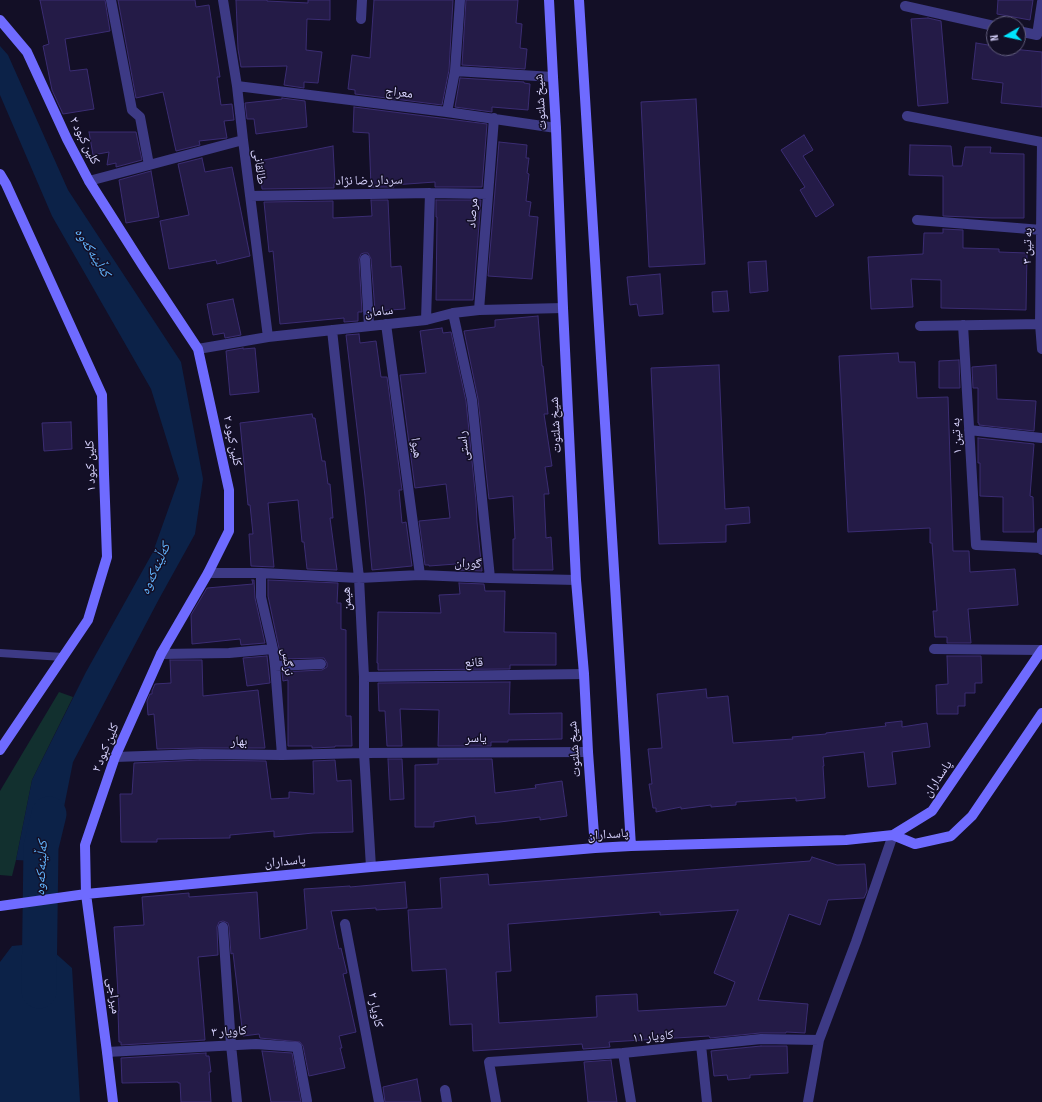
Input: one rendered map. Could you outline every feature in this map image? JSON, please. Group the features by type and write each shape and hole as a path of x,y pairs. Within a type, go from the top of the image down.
{"main road":[{"name":"شیخ شلتوت","path":"549,0 576,580 584,674 595,848"},
{"path":"579,0 631,846"},
{"name":"کلین کبود ۲","path":"0,20 27,52 67,139 89,181 198,349 229,490 229,531 208,573 160,654 115,757 85,844 86,894"},
{"name":"کلین کبود ۱","path":"0,174 6,184 102,395 108,557 88,620 0,750"},
{"name":"پاسداران","path":"0,906 86,894 370,867 595,848 846,840 893,835 932,811 1042,650"},
{"path":"893,835 915,844 952,836 972,816 1042,713"},
{"name":"میراجی","path":"86,894 113,1102"}],"street":[{"path":"111,0 132,110 140,117 149,165"},
{"name":"طالقانی","path":"223,0 237,86 268,337"},
{"path":"361,19 362,0"},
{"path":"447,112 456,71 460,0"},
{"path":"1026,33 1037,35 1042,2"},
{"path":"905,6 986,24"},
{"path":"456,71 552,77"},
{"name":"معراج","path":"237,86 494,118 556,128"},
{"path":"907,116 1042,142"},
{"name":"مرصاد","path":"479,310 494,118"},
{"path":"89,181 243,140"},
{"name":"به تین ۳","path":"1042,142 1042,349"},
{"path":"426,320 430,193"},
{"name":"سردار رضا نژاد","path":"250,196 430,193 488,194"},
{"path":"917,220 1042,230"},
{"path":"365,259 369,326"},
{"name":"سامان","path":"198,349 268,337 426,320 453,313 479,310 563,308"},
{"name":"راستی","path":"453,313 472,400 490,578"},
{"name":"هیوا","path":"386,324 420,575"},
{"path":"920,326 1041,324"},
{"name":"به تین ۱","path":"963,325 976,545 1042,549"},
{"name":"هیمن","path":"332,330 359,578 364,677 364,753 370,867"},
{"path":"969,430 1042,438"},
{"path":"1042,533 1042,549"},
{"name":"گوران","path":"208,573 262,573 359,578 420,575 576,580"},
{"name":"نرگس","path":"262,573 261,597 273,649 282,755"},
{"path":"160,654 229,653 273,649"},
{"path":"934,649 1042,650"},
{"path":"275,666 321,664"},
{"name":"قانع","path":"364,677 584,674"},
{"name":"یاسر","path":"364,753 588,752"},
{"name":"بهار","path":"115,757 200,754 282,755 364,753"},
{"path":"808,1102 819,1040 856,942 893,835"},
{"name":"کاویار ۲","path":"345,924 380,1102"},
{"path":"223,927 231,1045 237,1102"},
{"name":"کاویار ۱۱","path":"496,1102 489,1062 623,1053 761,1039 819,1040"},
{"name":"کاویار ۳","path":"107,1052 256,1044 297,1047 307,1101"},
{"path":"701,1045 707,1102"},
{"path":"623,1053 631,1102"},
{"path":"445,1090 447,1102"}],"lane":[{"path":"0,654 63,657"}],"green space":[{"path":"59,692 73,697 32,780 12,876 0,875 0,791"}],"water":[{"path":"0,46 8,55 68,190 181,362 203,479 195,534 73,762 53,862 16,860 32,780 86,672 153,552 179,479 151,389 52,216 0,95"},
{"path":"44,943 72,968 80,1102 0,1102 0,962 12,946"}],"building":[{"path":"40,0 105,0 110,31 65,39 70,71 87,69 94,109 63,114 52,90 43,46 49,44"},
{"path":"118,0 195,0 196,7 209,5 220,77 217,77 221,105 232,104 234,120 224,121 227,138 199,141 200,145 176,151 163,92 136,98"},
{"path":"236,0 267,0 308,3 308,0 330,0 330,20 307,19 306,50 322,52 318,83 304,82 304,88 284,85 287,66 241,67 238,49"},
{"path":"374,0 453,0 449,70 442,105 355,94 355,90 348,89 352,55 370,58"},
{"path":"466,0 518,0 516,23 522,24 520,48 527,49 525,69 462,65"},
{"path":"998,0 1033,0 1030,20 1026,19 1026,16 1008,16 997,14"},
{"path":"928,18 941,21 948,103 918,106 911,19"},
{"path":"976,43 986,45 986,56 1026,56 1026,50 1042,52 1042,107 1001,103 1003,83 972,79"},
{"path":"460,78 524,82 530,84 528,110 492,107 492,112 455,107"},
{"path":"282,98 305,101 307,127 256,134 254,119 247,119 245,103"},
{"path":"696,99 705,264 649,267 641,102"},
{"path":"354,107 487,124 482,187 435,187 435,182 393,185 394,187 371,187 369,133 353,132"},
{"path":"89,132 136,132 142,160 116,167 116,163 107,165 109,152 93,155"},
{"path":"804,135 813,150 803,156 834,205 816,217 800,190 805,187 781,150"},
{"path":"499,142 527,145 526,158 529,158 527,173 529,174 526,201 531,202 529,216 538,217 532,279 488,276"},
{"path":"910,145 951,146 953,166 962,166 965,147 991,147 990,153 1024,154 1024,218 943,216 943,176 909,175"},
{"path":"333,146 334,188 262,189 259,161"},
{"path":"202,158 205,172 232,167 250,256 217,264 216,260 169,269 160,221 189,215 178,164"},
{"path":"151,171 159,217 126,223 119,180"},
{"path":"371,200 388,200 391,267 401,266 405,309 375,311 371,259 368,253 364,253 361,254 359,259 362,312 358,312 358,321 344,322 344,318 280,324 273,251 269,252 264,202 333,201 333,218 372,216"},
{"path":"436,200 481,200 473,300 436,300"},
{"path":"943,229 963,230 963,248 999,249 999,252 1027,253 1026,310 941,308 941,280 911,279 913,307 871,309 868,257 923,254 924,233 943,233"},
{"path":"766,261 768,291 750,293 748,262"},
{"path":"660,274 663,314 639,316 637,304 630,305 627,277"},
{"path":"727,291 729,311 713,312 712,292"},
{"path":"233,299 241,335 225,338 224,333 213,335 207,304"},
{"path":"538,316 548,414 544,414 552,466 545,467 549,494 544,494 546,538 551,537 553,570 513,570 513,539 515,539 513,496 489,499 478,399 464,331 495,327 495,320"},
{"path":"442,328 443,333 451,332 466,401 482,571 457,570 456,564 425,565 419,521 450,518 446,484 415,488 400,375 426,373 420,331"},
{"path":"359,334 360,343 376,341 381,377 387,377 402,490 399,490 402,523 406,522 412,566 372,570 346,335"},
{"path":"243,348 255,348 259,392 230,395 226,351"},
{"path":"898,353 899,362 915,362 917,398 948,397 953,551 969,551 970,572 1015,569 1018,605 968,609 971,643 947,643 947,637 935,637 933,611 937,611 932,543 930,543 930,528 848,532 839,356"},
{"path":"959,360 960,388 939,388 939,361"},
{"path":"719,365 725,509 749,507 750,523 726,525 726,542 659,544 651,368"},
{"path":"996,365 997,399 1036,401 1034,431 979,425 978,388 973,388 972,367"},
{"path":"312,414 313,418 315,418 322,461 325,461 328,484 330,484 333,518 330,518 337,570 307,569 304,542 302,542 298,500 268,503 274,567 251,566 249,534 253,534 250,505 248,505 240,423"},
{"path":"71,422 72,449 44,451 42,423"},
{"path":"978,438 1034,444 1030,496 1033,497 1034,532 1003,532 1003,497 980,496"},
{"path":"252,580 254,580 255,598 265,643 241,645 240,639 192,644 191,615 207,588 253,584"},
{"path":"268,580 338,583 337,603 341,603 341,629 346,630 346,716 351,716 352,746 312,748 312,746 288,746 288,680 283,681 282,672 322,670 327,667 327,663 324,658 281,659 268,596"},
{"path":"459,583 484,584 485,591 505,591 504,632 556,633 556,665 510,665 510,669 378,670 378,612 441,613 439,595 460,594"},
{"path":"267,656 270,683 247,686 243,658"},
{"path":"947,656 981,656 982,683 975,683 975,693 965,693 965,706 958,706 958,714 937,714 936,685 948,684"},
{"path":"170,660 202,660 203,696 258,690 265,748 157,749 154,714 148,715 147,701 150,694 152,694 155,684 171,683"},
{"path":"510,682 509,714 562,713 562,739 508,740 508,742 491,742 491,746 438,746 439,710 400,709 402,746 387,746 385,711 379,711 378,683"},
{"path":"706,689 707,698 728,696 733,743 793,739 792,737 886,726 885,723 902,721 902,727 927,723 930,747 892,752 896,784 868,787 864,752 823,757 825,798 796,801 796,798 736,802 736,805 711,807 711,805 681,809 681,807 656,812 656,808 653,808 649,784 652,784 648,749 662,748 657,694"},
{"path":"388,759 402,759 404,799 390,800"},
{"path":"438,759 492,759 495,793 536,788 535,785 562,781 567,816 540,820 540,817 476,824 475,816 434,822 434,827 415,827 415,765 438,764"},
{"path":"200,760 266,761 271,799 289,798 289,792 314,794 313,761 335,760 337,781 351,780 353,832 313,833 274,837 274,831 230,835 230,838 157,839 157,842 121,842 120,794 132,794 134,763"},
{"path":"812,857 837,865 865,864 867,891 864,898 828,900 820,925 789,914 758,1000 808,1004 805,1033 760,1033 710,1038 709,1036 609,1042 610,1047 583,1049 582,1044 473,1051 472,1024 450,1025 446,969 412,971 408,910 442,908 440,878 488,874 489,885 810,861","holes":["738,910 714,973 735,982 726,1006 638,1011 637,994 596,996 597,1017 499,1023 496,972 511,971 508,924 660,912 660,915"]},
{"path":"405,882 407,908 376,910 376,908 331,911 339,949 341,948 347,973 343,974 356,1032 339,1036 342,1048 340,1048 345,1068 309,1076 303,1046 300,1042 260,1038 259,1034 243,1036 233,953 231,954 229,927 228,923 223,921 219,922 217,927 218,955 198,957 205,1040 121,1045 121,1042 119,1042 119,1011 114,927 144,925 142,897 189,893 189,897 257,892 260,939 307,929 304,889"},
{"path":"761,1046 787,1046 788,1073 750,1075 750,1078 728,1080 727,1075 714,1076 711,1051"},
{"path":"262,1051 292,1053 301,1102 271,1102"},
{"path":"206,1053 206,1056 209,1056 211,1072 209,1072 211,1102 181,1102 180,1083 178,1082 122,1083 121,1058"},
{"path":"611,1060 617,1102 588,1102 584,1062"},
{"path":"417,1079 421,1102 385,1102 383,1087"}],"waterway":[{"name":"کەڵینەکەوە","path":"39,991 41,847 49,814"}]}
